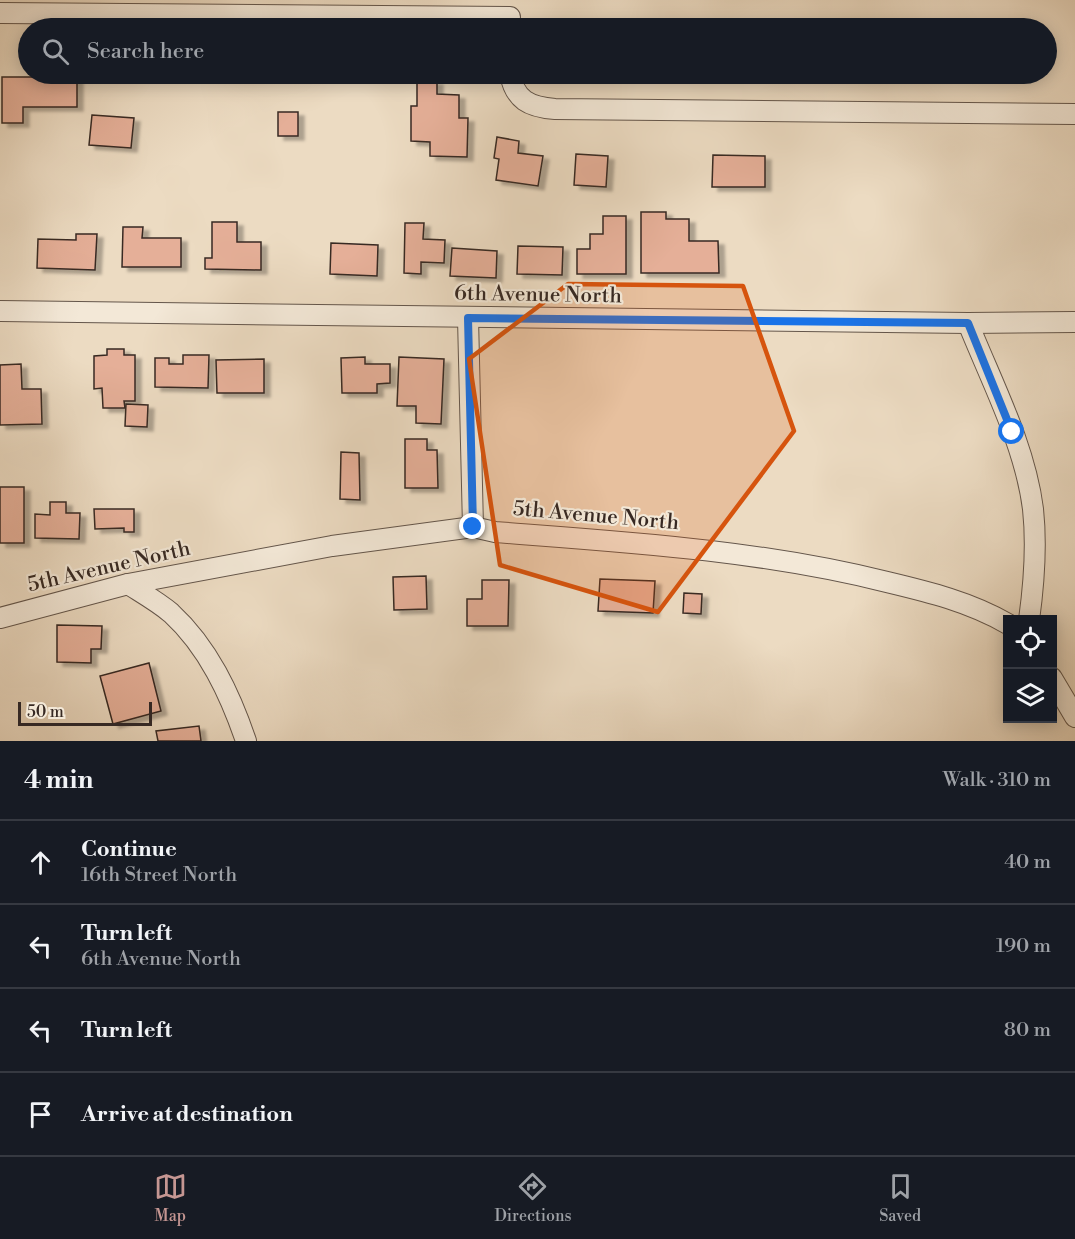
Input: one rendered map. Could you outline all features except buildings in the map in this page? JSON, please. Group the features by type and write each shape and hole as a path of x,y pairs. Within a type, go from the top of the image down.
{"street":[{"path":"0,13 510,15"},
{"path":"512,84 513,90 523,102 535,108 1075,114"},
{"name":"6th Avenue North","path":"0,311 468,318 1075,322"},
{"path":"468,318 473,527"},
{"path":"968,323 1012,432 1027,479 1033,510 1034,546 1029,615"},
{"name":"5th Avenue North","path":"0,618 128,584 332,546 473,527 495,532 703,549 799,563 947,597 1003,622"},
{"path":"128,584 170,612 201,646 232,700 246,741"},
{"path":"1057,685 1075,717"}],"highlighted area":[{"path":"568,284 743,286 794,431 658,612 500,565 469,359"}],"route":[{"path":"473,527 468,318 968,323 1012,432"}]}
